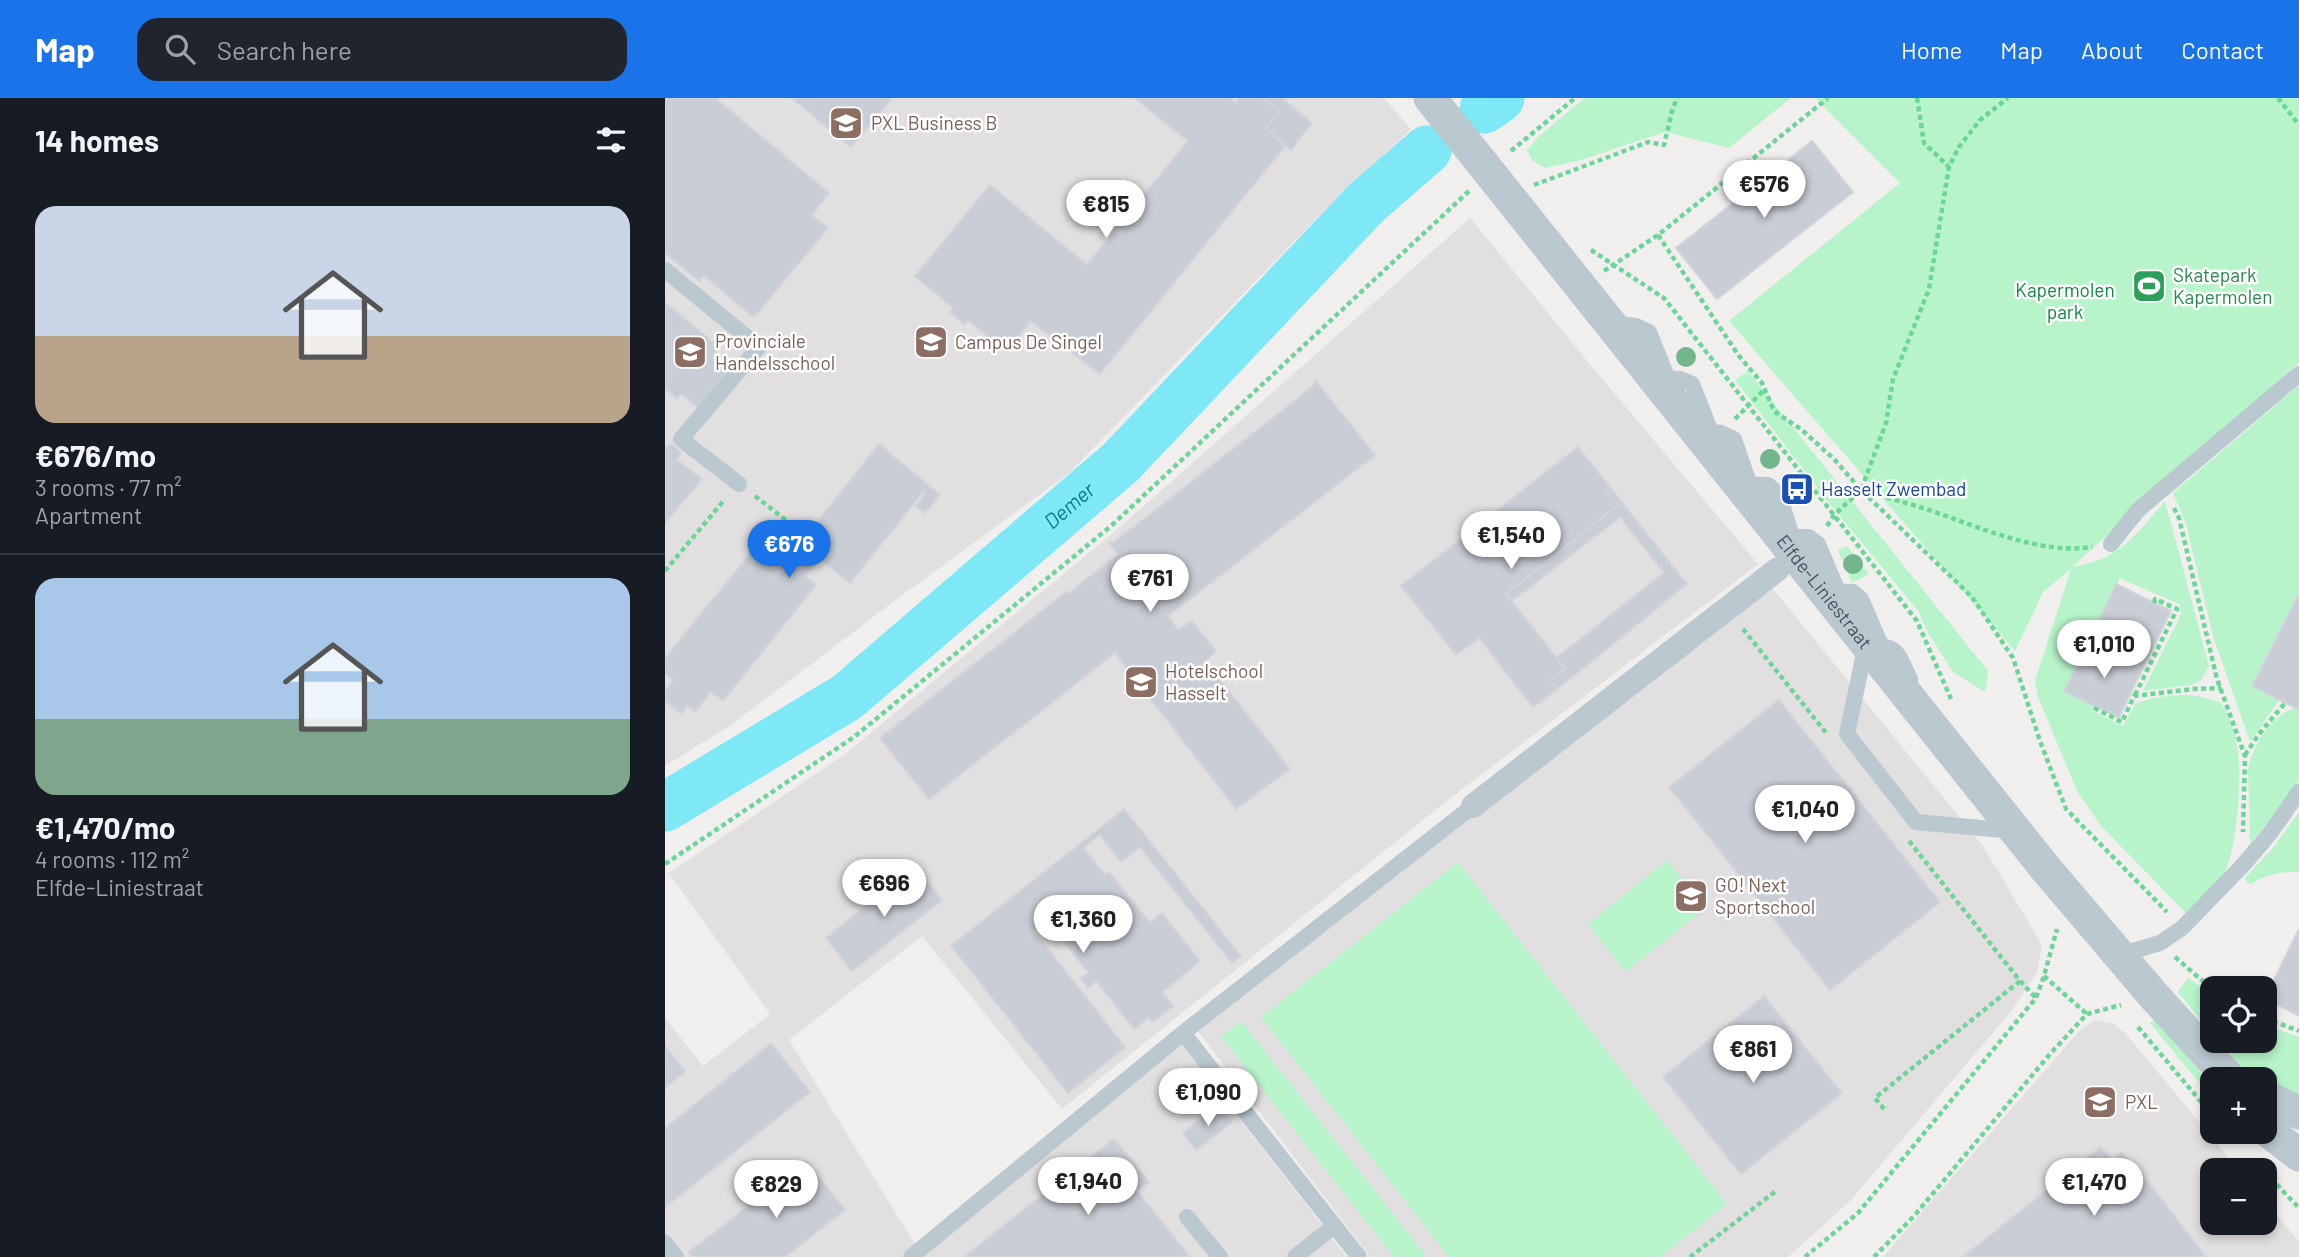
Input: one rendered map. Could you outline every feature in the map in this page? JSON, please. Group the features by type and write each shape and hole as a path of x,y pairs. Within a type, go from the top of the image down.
{"street":[{"name":"Elfde-Liniestraat","path":"1430,98 1609,323 1664,386 1749,492 1788,551 1835,599 1878,652 1942,714 2016,831 2119,956 2220,1067"},
{"path":"1473,806 1727,609 1788,551"},
{"path":"2277,1102 2299,1113"},
{"path":"2277,1138 2299,1155"}],"lane":[{"path":"665,271 759,347 681,439 739,484"},
{"path":"2111,544 2137,510 2299,374"},
{"path":"1878,652 1847,734 1916,822 2016,831"},
{"path":"2119,956 2160,943 2182,928 2271,832 2299,792"},
{"path":"911,1257 1183,1033 1473,806"},
{"path":"1183,1033 1359,1257"},
{"path":"1187,1217 1220,1257"},
{"path":"1295,1257 1334,1226"},
{"path":"665,1243 675,1257"}],"path":[{"path":"665,864 854,737 1111,526 1490,173 1507,153 1575,98"},
{"path":"1539,196 1530,186 1648,142 1664,145 1673,107 1678,98"},
{"path":"1582,289 1613,264 1658,235 1828,98"},
{"path":"1917,98 1924,144 1949,167"},
{"path":"1834,515 1861,489 1886,423 1892,379 1929,289 1949,167 1959,147 1980,120 2008,98"},
{"path":"2278,98 2299,125"},
{"path":"1658,235 1739,356 1762,383 1774,411 1802,430 1834,459 1861,489 1972,597 2013,658 2066,809 2182,928"},
{"path":"1583,244 1664,298 1917,621 1942,714"},
{"path":"665,570 739,484 797,529"},
{"path":"2164,488 2179,518 2221,688 2245,756 2243,864"},
{"path":"1861,489 2009,539 2077,550 2111,544"},
{"path":"2097,708 2122,722 2177,609 2155,599 2154,603"},
{"path":"1727,609 1829,737 1847,734"},
{"path":"2134,696 2221,688"},
{"path":"2245,756 2285,703"},
{"path":"1916,822 1909,842 2036,998"},
{"path":"1805,1257 1857,1213 2036,998 2058,928"},
{"path":"2186,967 2200,979"},
{"path":"2045,975 2087,1014"},
{"path":"1884,1109 1875,1098 2020,981"},
{"path":"1874,1257 1914,1216 2087,1014 2121,1005"},
{"path":"2130,1018 2200,1101"},
{"path":"2277,1023 2299,1031"},
{"path":"2277,1185 2299,1208"},
{"path":"1690,1257 1776,1191"}],"shaded area":[{"name":"Campus De Singel","path":"665,98 1384,98 1411,129 1324,211 1069,473 731,725 665,766"},
{"name":"Hotelschool Hasselt","path":"1470,218 1758,564 1448,800 1062,1109 922,936 789,1040 919,1251 1181,1044 1347,1257 665,1257 665,1018 703,1066 770,1014 669,873 845,754 1112,534"},
{"name":"GO! Next Sportschool","path":"1769,584 1983,846 2042,945 2037,972 2013,1009 1850,1201 1788,1257 1370,1257 1198,1031"},
{"name":"PXL","path":"2095,1020 2115,1024 2200,1123 2200,1144 2218,1144 2229,1158 2200,1158 2200,1235 2277,1235 2277,1215 2299,1242 2299,1257 1883,1257 2081,1029"}],"green space":[{"path":"1585,98 1791,98 1729,148 1665,132 1581,160 1545,168 1533,161 1527,150 1537,138"},
{"name":"Kapermolen park","path":"1815,98 2299,98 2299,362 2072,567 2102,559 2114,552 2135,535 2165,501 2209,666 2201,680 2192,685 2143,691 2181,615 2179,604 2119,578 2117,585 2171,611 2119,718 2096,707 2093,711 2123,726 2136,703 2189,695 2221,703 2228,715 2236,740 2239,765 2239,797 2232,851 2220,880 2186,913 2101,826 2077,791 2038,697 2035,681 2071,569 2043,592 2015,651 1729,321 1900,183"},
{"path":"1748,371 1988,671 1985,692 1953,672 1927,631 1919,612 1826,499 1735,380"},
{"path":"2299,385 2299,593 2252,686 2279,700 2250,742 2213,636 2186,524 2173,493"},
{"path":"1847,546 1869,574 1852,583 1838,550"},
{"path":"2294,708 2299,710 2299,781 2284,804 2250,843 2248,768 2264,732 2277,718"},
{"path":"2299,812 2299,872 2274,874 2251,884 2247,882 2245,878 2273,848"},
{"path":"1667,860 1706,908 1626,972 1588,924"},
{"path":"1458,862 1727,1204 1660,1257 1449,1257 1261,1017"},
{"path":"2188,978 2200,986 2200,1020 2178,992"},
{"path":"2155,1019 2200,1072 2200,1083 2150,1023"},
{"path":"1241,1021 1427,1257 1394,1257 1221,1037"},
{"path":"2277,1029 2299,1037 2299,1097 2277,1085 2277,1067 2242,1067 2229,1053 2277,1053"}],"building":[{"path":"668,98 715,98 829,193 812,215 828,228 754,317 704,276 699,281 665,253 665,102"},
{"name":"PXL Business B","path":"792,98 892,98 851,147"},
{"path":"1135,98 1230,98 1236,103 1239,98 1262,98 1279,111 1266,128 1285,146 1100,374 1031,321 1006,351 968,320 965,325 950,312 953,308 915,276 990,185 1087,265 1188,141"},
{"path":"1262,98 1282,98 1312,123 1291,150 1266,128 1279,111"},
{"path":"1812,141 1853,192 1717,299 1676,248"},
{"name":"Provinciale Handelsschool","path":"665,303 719,347 712,356 730,372 700,409 681,394 677,399 665,389"},
{"path":"1315,380 1375,455 1168,616 1178,630 1192,621 1216,651 1205,661 1290,769 1236,809 1115,653 929,799 880,738 1118,554 1110,542 1112,544 1297,399 1315,384"},
{"path":"671,444 681,452 677,460 702,479 665,523 665,448"},
{"path":"879,444 940,495 925,513 916,506 925,494 923,492 850,583 819,558 805,576 816,585 723,701 711,692 695,712 687,705 681,714 665,700 665,692 673,680 665,673 665,658 770,529 793,547 799,539 801,542"},
{"path":"1578,447 1610,487 1606,490 1618,505 1506,594 1565,669 1550,680 1557,689 1533,707 1479,638 1456,655 1401,586"},
{"path":"1610,487 1687,584 1557,689 1550,680 1565,669 1556,658 1664,573 1620,517 1512,601 1506,594 1618,505 1606,490"},
{"path":"2116,584 2171,611 2143,668 2089,642"},
{"path":"2299,593 2299,710 2252,686"},
{"path":"2089,642 2143,668 2119,718 2064,691"},
{"path":"1779,700 1940,902 1830,990 1669,787"},
{"path":"1124,809 1241,956 1232,963 1140,847 1121,862 1100,835 1083,848 1105,875 1109,872 1150,923 1162,913 1200,961 1162,992 1173,1006 1153,1022 1149,1017 1134,1029 1096,981 1088,988 1081,978 1089,973 1047,921 1034,931 1125,1047 1068,1093 951,946"},
{"path":"915,867 942,900 852,971 826,938"},
{"path":"2299,929 2299,1016 2277,1004 2276,976"},
{"path":"1764,996 1842,1093 1741,1174 1663,1077"},
{"path":"771,1043 810,1092 665,1207 665,1128"},
{"path":"665,1046 685,1071 665,1088"},
{"path":"1219,1105 1232,1122 1196,1150 1183,1133"},
{"path":"1114,1139 1149,1182 1137,1191 1190,1257 964,1257"},
{"path":"2101,1147 2112,1160 2121,1153 2133,1163 2206,1257 1963,1257"},
{"path":"806,1161 845,1210 785,1257 693,1257 689,1252"}],"waterway":[{"name":"Demer","path":"1484,109 1500,98"},
{"name":"Demer","path":"665,807 847,697 1121,462 1366,203 1427,150"}],"place":[{"name":"PXL Business B","path":"846,123"},
{"name":"Skatepark Kapermolen","path":"2149,286"},
{"name":"Campus De Singel","path":"931,342"},
{"name":"Provinciale Handelsschool","path":"690,352"},
{"name":"Hasselt Zwembad","path":"1797,489"},
{"name":"Hotelschool Hasselt","path":"1141,682"},
{"name":"GO! Next Sportschool","path":"1691,896"},
{"name":"PXL","path":"2100,1102"}]}
